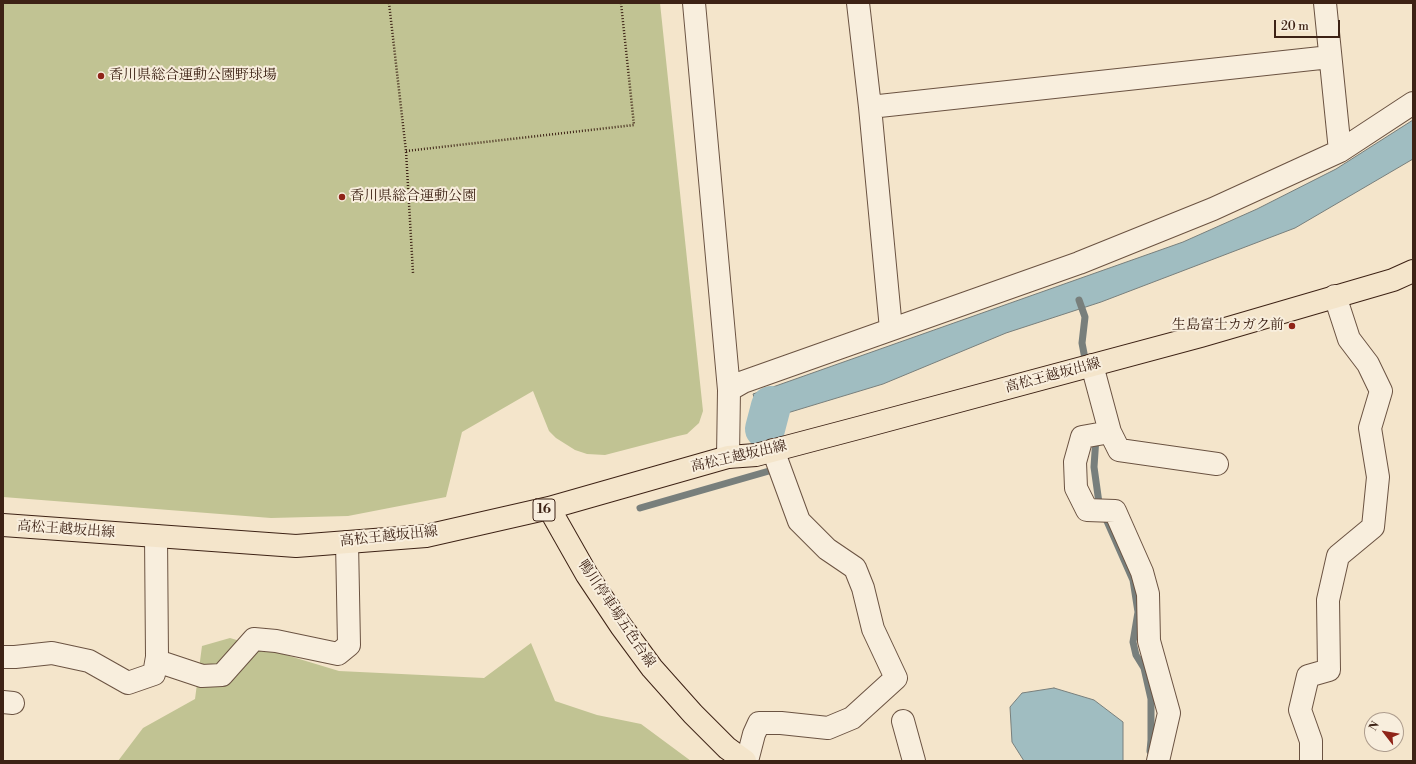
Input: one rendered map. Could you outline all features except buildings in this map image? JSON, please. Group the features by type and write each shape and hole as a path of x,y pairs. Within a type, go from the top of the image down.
{"main road":[{"name":"高松王越坂出線","path":"3,525 296,546 426,536 549,508 728,457 756,455 1070,372 1201,336 1393,280 1413,272"},
{"name":"鴨川停車場五色台線","path":"549,508 587,575 621,626 652,668 727,748 746,761"}],"street":[{"path":"694,3 729,390 728,457"},
{"path":"858,3 870,107 891,329"},
{"path":"1325,3 1340,151"},
{"path":"870,107 1330,57"},
{"path":"729,390 743,382 1078,264 1213,209 1340,151 1413,104"},
{"path":"1311,761 1311,741 1300,710 1308,676 1329,670 1328,600 1338,556 1373,527 1378,477 1370,428 1381,391 1368,364 1349,339 1335,296"},
{"path":"1092,365 1110,432 1119,450 1217,464"},
{"path":"1110,432 1082,437 1075,462 1076,488 1087,510 1115,511 1142,572 1148,594 1150,640 1169,712 1158,761"},
{"path":"746,761 759,723 780,723 828,728 852,718 896,678 873,629 863,588 855,568 827,549 799,521 773,450"},
{"path":"3,656 15,657 52,653 89,661 128,683 154,674 157,661 156,536"},
{"path":"157,661 202,676 222,675 254,639 276,641 338,654 349,645 347,542"},
{"path":"903,721 914,761"}],"path":[{"path":"390,3 406,151 413,273"},
{"path":"406,151 634,125 621,3"}],"green space":[{"name":"香川県総合運動公園","path":"3,3 660,3 703,411 699,423 687,434 605,455 587,454 575,450 556,438 549,431 533,391 462,432 446,497 348,516 271,518 3,497"},
{"path":"230,638 339,671 484,678 531,643 555,701 597,715 641,724 691,761 118,761 143,728 195,699 202,646"}],"water":[{"path":"1413,120 1413,159 1295,228 1101,302 1006,333 883,384 774,417 761,419 753,394 1183,242 1257,209 1336,169"},
{"path":"1054,688 1094,700 1123,722 1123,761 1024,761 1012,742 1010,707 1022,693"}],"waterway":[{"path":"1079,300 1085,317 1082,343 1086,364"},
{"path":"765,429 771,406"},
{"path":"1096,437 1094,467 1099,503 1133,580 1138,612 1133,642 1136,655 1144,668 1151,699 1150,751"},
{"path":"640,508 776,469"}],"place":[{"name":"香川県総合運動公園野球場","path":"101,76"},
{"name":"香川県総合運動公園","path":"342,197"},
{"name":"生島富士カガク前","path":"1292,326"}]}
